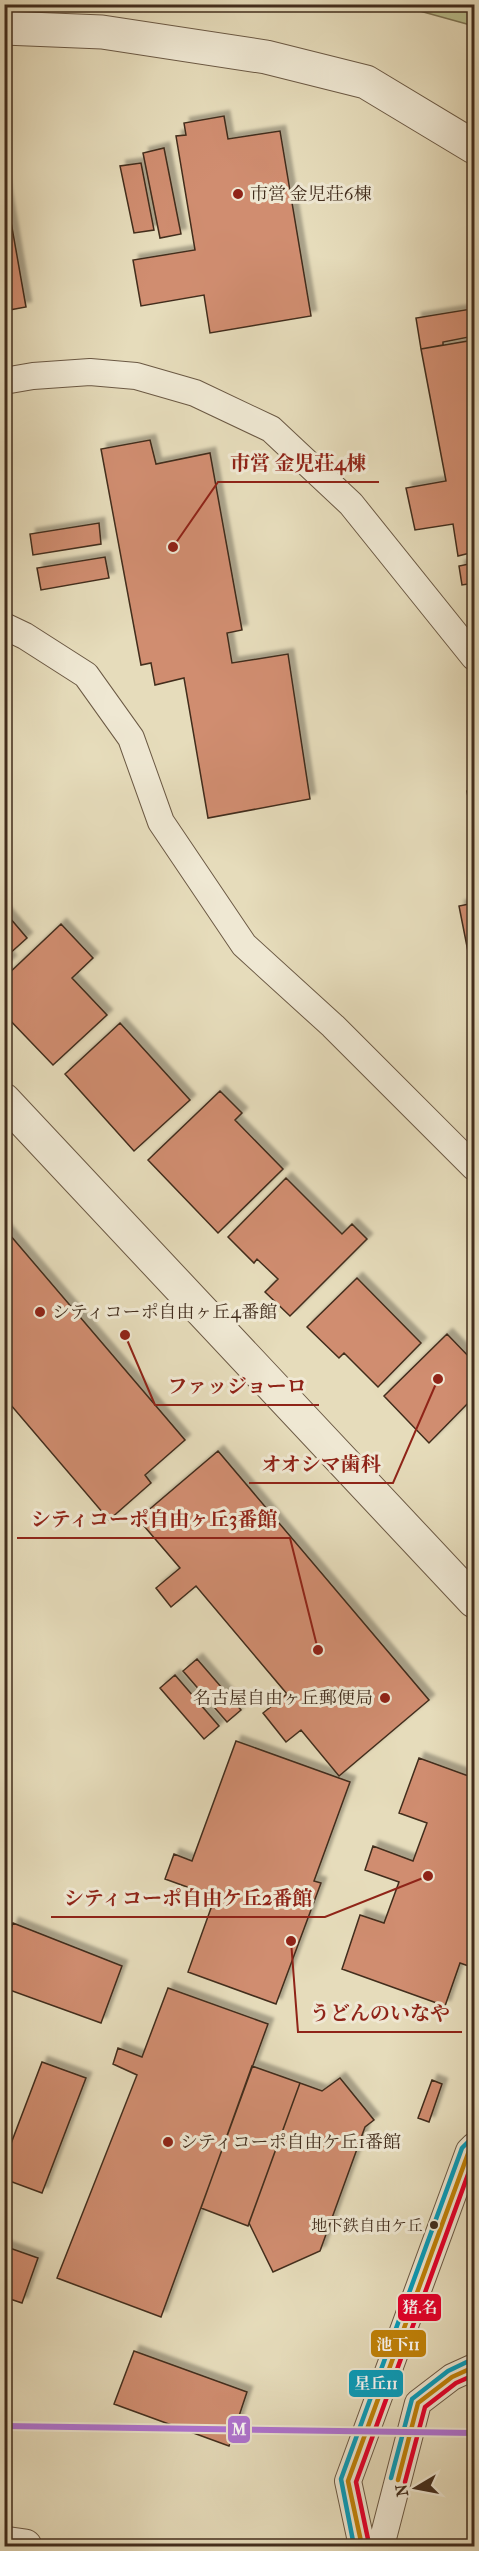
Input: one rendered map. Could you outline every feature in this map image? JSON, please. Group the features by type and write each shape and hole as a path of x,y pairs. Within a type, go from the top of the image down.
{"street":[{"path":"4,28 102,32 266,57 344,76 366,82 474,147"},
{"path":"4,1100 474,1601"},
{"path":"4,2543 26,2547"}],"lane":[{"path":"4,381 90,372 136,376 195,393 271,429 351,504 474,657"},
{"path":"4,626 25,636 86,675 130,738 161,822 244,945 333,1026 474,1167"},
{"path":"362,2547 348,2481 469,2151 474,2146"},
{"path":"381,2547 418,2403 452,2377 474,2367"}],"green space":[{"path":"398,5 474,5 474,26"}],"building":[{"name":"市営 金児荘6棟","path":"224,116 228,139 280,131 311,316 210,333 204,295 141,306 133,260 195,250 176,136 186,135 184,123"},
{"path":"164,148 181,234 160,238 143,153"},
{"path":"141,163 154,230 134,233 120,166"},
{"path":"4,182 26,307 4,311"},
{"path":"471,309 474,336 421,349 416,318"},
{"path":"474,340 474,552 458,556 453,524 415,530 406,488 446,481 421,349"},
{"path":"150,440 156,464 210,453 242,630 227,633 232,663 288,654 310,799 208,818 184,678 155,685 151,663 141,665 101,449"},
{"path":"99,523 101,544 33,555 30,534"},
{"path":"105,557 109,578 41,590 37,568"},
{"path":"474,563 474,583 462,585 459,566"},
{"path":"474,789 474,835 467,791"},
{"path":"474,903 474,971 472,972 459,906"},
{"path":"4,911 27,938 7,956 11,961 4,967"},
{"path":"61,924 93,958 72,978 107,1015 53,1065 4,1014 4,989 11,983 5,977"},
{"path":"120,1023 190,1100 134,1151 65,1074"},
{"path":"220,1091 242,1113 235,1120 283,1169 218,1233 148,1160"},
{"path":"286,1178 342,1234 352,1224 367,1239 290,1316 265,1292 278,1279 257,1259 254,1263 228,1237"},
{"name":"シティコーポ自由ヶ丘4番館","path":"4,1228 185,1440 145,1475 151,1483 109,1520 4,1397"},
{"path":"357,1278 421,1343 378,1387 344,1353 339,1358 307,1327"},
{"path":"447,1334 474,1362 474,1397 429,1443 384,1396"},
{"path":"218,1451 429,1700 339,1776 301,1730 286,1742 263,1713 287,1694 196,1586 171,1607 156,1588 180,1568 138,1519"},
{"path":"197,1659 241,1710 227,1722 183,1671"},
{"path":"175,1675 219,1726 204,1739 160,1688"},
{"path":"236,1741 350,1782 314,1881 321,1883 276,2004 188,1972 215,1897 165,1879 174,1854 192,1861"},
{"path":"419,1758 474,1778 474,1968 460,1963 445,2006 342,1969 360,1915 384,1923 399,1882 365,1870 373,1846 413,1861 427,1823 399,1813"},
{"path":"13,1923 122,1966 101,2023 4,1988 4,1949"},
{"name":"シティコーポ自由ケ丘1番館","path":"168,1988 268,2024 161,2317 57,2278 137,2075 113,2064 118,2048 142,2057"},
{"path":"42,2062 86,2078 42,2193 4,2179 4,2162"},
{"path":"252,2066 300,2083 248,2226 201,2208"},
{"path":"340,2078 374,2120 365,2127 320,2251 273,2272 249,2223 300,2083 322,2091"},
{"path":"432,2080 442,2084 429,2122 418,2118"},
{"path":"4,2246 38,2258 22,2303 4,2297"},
{"path":"134,2351 247,2392 229,2446 114,2404"}],"transit line":[{"name":"星丘11","path":"354,2546 341,2479 462,2148 469,2141"},
{"name":"池下11","path":"362,2546 348,2481 469,2151 474,2146"},
{"name":"猪.名","path":"369,2544 356,2482 474,2158"},
{"name":"星丘11","path":"391,2478 412,2399 448,2371 471,2360"},
{"name":"池下11","path":"398,2480 418,2403 452,2377 474,2367"},
{"name":"猪.名","path":"405,2482 425,2407 456,2383 474,2375"},
{"name":"M","path":"4,2426 474,2433"}],"place":[{"name":"市営 金児荘6棟","path":"238,194"},
{"name":"市営 金児荘4棟","path":"173,547"},
{"name":"シティコーポ自由ヶ丘4番館","path":"40,1312"},
{"name":"ファッジョーロ","path":"125,1335"},
{"name":"オオシマ歯科","path":"438,1379"},
{"name":"シティコーポ自由ヶ丘3番館","path":"318,1650"},
{"name":"名古屋自由ヶ丘郵便局","path":"385,1698"},
{"name":"シティコーポ自由ケ丘2番館","path":"428,1876"},
{"name":"うどんのいなや","path":"291,1941"},
{"name":"シティコーポ自由ケ丘1番館","path":"168,2142"},
{"name":"地下鉄自由ケ丘","path":"434,2225"}]}
